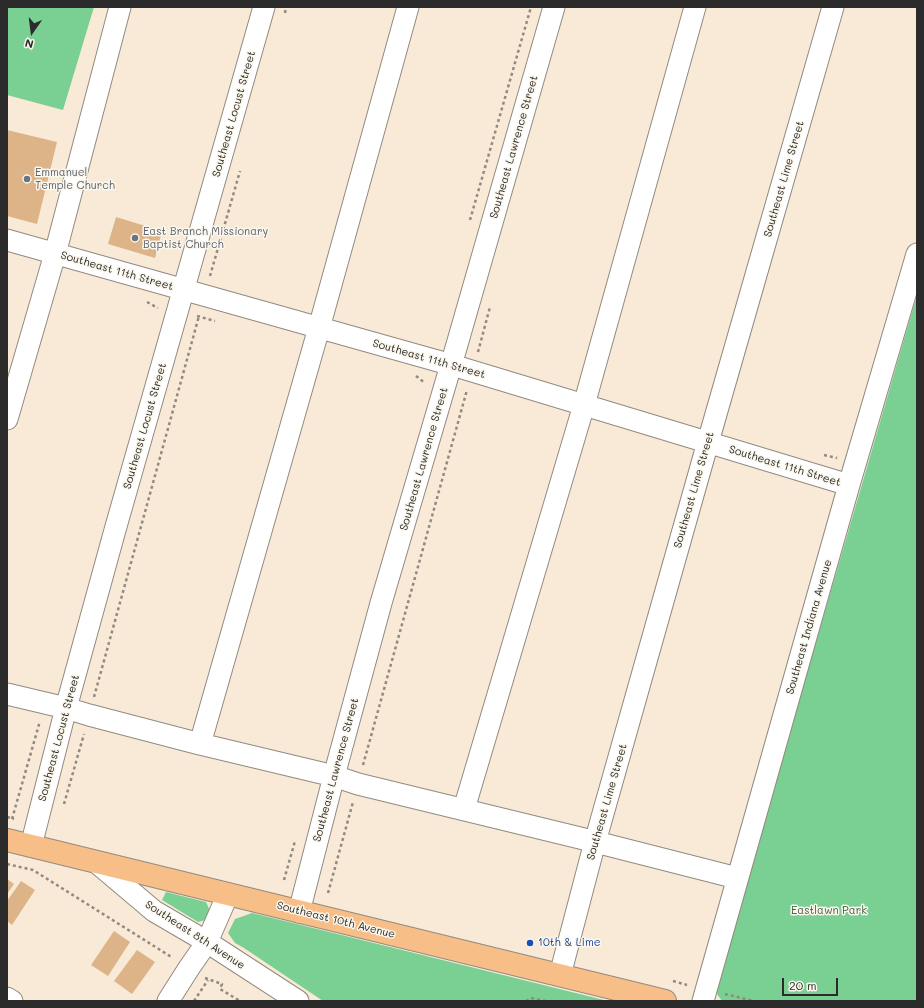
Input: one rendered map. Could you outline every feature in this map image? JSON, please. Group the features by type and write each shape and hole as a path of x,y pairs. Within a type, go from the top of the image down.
{"main road":[{"name":"Southeast 10th Avenue","path":"7,840 665,1001"}],"street":[{"path":"7,419 55,254 120,7"},
{"name":"Southeast Locust Street","path":"30,846 113,537 264,7"},
{"path":"200,744 319,328 408,7"},
{"name":"Southeast Lawrence Street","path":"299,912 334,776 384,596 452,365 554,7"},
{"path":"464,809 584,405 695,7"},
{"name":"Southeast Lime Street","path":"560,975 595,842 833,7"},
{"name":"Southeast 11th Street","path":"7,240 473,371 849,485"},
{"name":"Southeast Indiana Avenue","path":"704,1001 737,878 849,485 917,254"},
{"path":"7,694 66,708 200,744 334,776 358,784 464,809 737,878"},
{"name":"Southeast 8th Avenue","path":"96,862 154,912 207,942 298,1001"},
{"path":"168,1001 207,942 228,894"},
{"path":"7,999 12,1001"}],"path":[{"path":"284,15 286,7"},
{"path":"63,807 241,166"},
{"path":"328,893 433,508 492,300"},
{"path":"7,864 34,870 208,980 222,984 220,989 240,1001"},
{"path":"194,1001 208,980"},
{"path":"526,1001 531,998 546,1001"}],"green space":[{"path":"7,7 94,7 63,110 7,95"},
{"name":"Eastlawn Park","path":"917,295 917,1001 722,1001 717,994 717,983"},
{"path":"166,892 206,902 210,911 206,920 198,922 162,900"},
{"path":"252,913 608,1001 323,1001 235,943 228,933 235,919"}],"building":[{"name":"Emmanuel Temple Church","path":"7,130 57,142 37,224 7,216"},
{"name":"East Branch Missionary Baptist Church","path":"116,217 162,231 155,258 108,244"},
{"path":"7,879 14,884 7,894"},
{"path":"21,881 35,890 12,925 7,921 7,901"},
{"path":"114,931 130,942 108,976 91,965"},
{"path":"137,950 155,962 132,994 114,981"}],"place":[{"name":"Emmanuel Temple Church","path":"27,179"},
{"name":"East Branch Missionary Baptist Church","path":"135,238"},
{"name":"10th & Lime","path":"530,943"}]}
